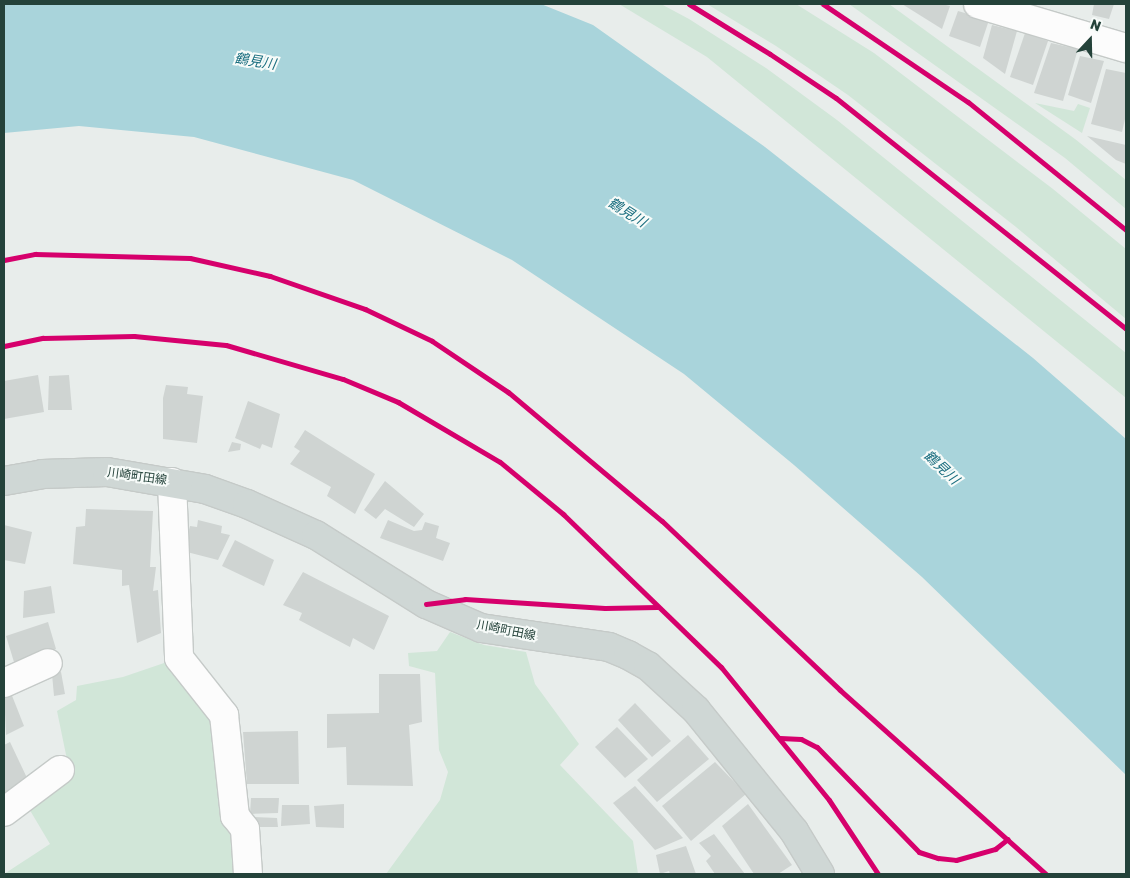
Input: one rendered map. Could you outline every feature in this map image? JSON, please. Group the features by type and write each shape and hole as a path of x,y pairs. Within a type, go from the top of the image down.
{"main road":[{"name":"川崎町田線","path":"4,481 42,474 108,472 172,482 205,490 247,504 316,535 426,604 481,628 609,646 648,666 696,710 794,831 820,874"}],"street":[{"path":"978,4 1126,48"},
{"path":"172,482 179,658 224,715 235,816 245,829 248,874"},
{"path":"4,683 48,662"},
{"path":"4,812 60,770"}],"green space":[{"path":"619,4 661,4 689,19 766,68 837,120 1126,353 1126,398 707,57"},
{"path":"707,4 796,4 874,53 1053,189 1126,249 1126,319 1016,227 848,95 776,46"},
{"path":"849,4 889,4 1075,139 1126,180 1126,209 1065,158"},
{"path":"1035,103 1074,111 1078,104 1090,108 1082,133"},
{"path":"450,632 484,645 526,652 535,684 579,744 560,765 633,841 638,874 386,874 440,800 448,772 439,750 435,673 409,666 408,653 437,651"},
{"path":"170,661 212,722 236,838 233,874 4,874 50,844 28,807 70,774 57,711 76,700 77,686 123,677"}],"water":[{"name":"鶴見川","path":"4,4 541,4 593,25 765,147 1033,358 1126,439 1126,775 922,577 794,465 684,374 512,260 353,180 194,137 79,126 4,133"}],"building":[{"path":"902,4 942,4 950,6 942,29"},
{"path":"1094,4 1114,4 1109,19 1092,15"},
{"path":"958,11 989,20 980,47 949,36"},
{"path":"992,25 1017,31 1005,74 983,58"},
{"path":"1025,33 1048,41 1033,85 1010,77"},
{"path":"1051,43 1078,49 1063,101 1034,93"},
{"path":"1080,56 1104,61 1091,103 1068,95"},
{"path":"1106,69 1126,73 1126,115 1122,132 1091,124"},
{"path":"1087,136 1126,145 1126,164 1116,160"},
{"path":"38,375 44,412 4,419 4,381"},
{"path":"69,375 72,410 48,410 49,376"},
{"path":"166,385 188,387 187,394 203,396 197,443 163,439 163,398"},
{"path":"248,401 280,414 272,448 262,444 260,449 235,438"},
{"path":"305,430 375,474 355,514 327,496 331,487 290,464 300,451 294,447"},
{"path":"232,442 241,444 240,450 228,452"},
{"path":"385,481 424,514 414,527 385,509 376,519 364,510"},
{"path":"86,509 153,511 150,567 156,567 153,591 158,590 161,633 137,643 129,585 122,586 122,570 73,564 76,527 85,526"},
{"path":"198,520 222,526 221,533 230,535 218,560 183,551 190,526 197,527"},
{"path":"388,520 414,531 422,530 425,522 439,526 436,538 450,543 443,561 380,538"},
{"path":"4,525 32,532 25,564 4,560"},
{"path":"235,540 274,560 264,586 222,566"},
{"path":"303,572 389,616 374,650 353,638 350,647 299,620 302,613 283,605"},
{"path":"51,586 55,613 23,618 24,591"},
{"path":"48,622 56,649 14,662 6,636"},
{"path":"61,672 65,694 54,696 52,674"},
{"path":"379,674 420,674 422,722 409,725 413,786 347,785 346,747 327,748 327,714 379,713"},
{"path":"9,688 24,726 6,735 4,691"},
{"path":"635,703 671,741 652,757 618,720"},
{"path":"617,727 648,759 625,778 595,747"},
{"path":"298,731 299,784 247,784 243,732"},
{"path":"688,735 709,759 657,802 637,780"},
{"path":"10,742 28,780 4,795 4,745"},
{"path":"715,762 746,794 691,841 662,806"},
{"path":"635,786 683,838 655,850 613,803"},
{"path":"251,798 279,798 278,813 250,814"},
{"path":"344,804 344,828 316,827 314,806"},
{"path":"748,804 792,865 778,874 754,874 722,826"},
{"path":"282,805 309,805 310,824 281,826"},
{"path":"253,817 277,818 278,827 253,827"},
{"path":"714,834 745,874 715,874 706,861 711,856 699,843"},
{"path":"686,846 696,874 670,874 669,871 660,874 656,855"}],"cycle path":[{"path":"689,4 770,54 836,98 1126,329"},
{"path":"823,4 968,102 1126,230"},
{"path":"4,260 35,254 190,258 270,276 365,309 432,341 508,392 662,521 840,690 1046,874"},
{"path":"4,346 43,338 134,336 226,345 343,379 398,402 500,462 563,514 721,667 829,800 878,874"},
{"path":"426,604 465,599 605,608 657,607"},
{"path":"780,738 801,739 817,747 919,852 938,858 956,860 995,849 1008,839"}]}
